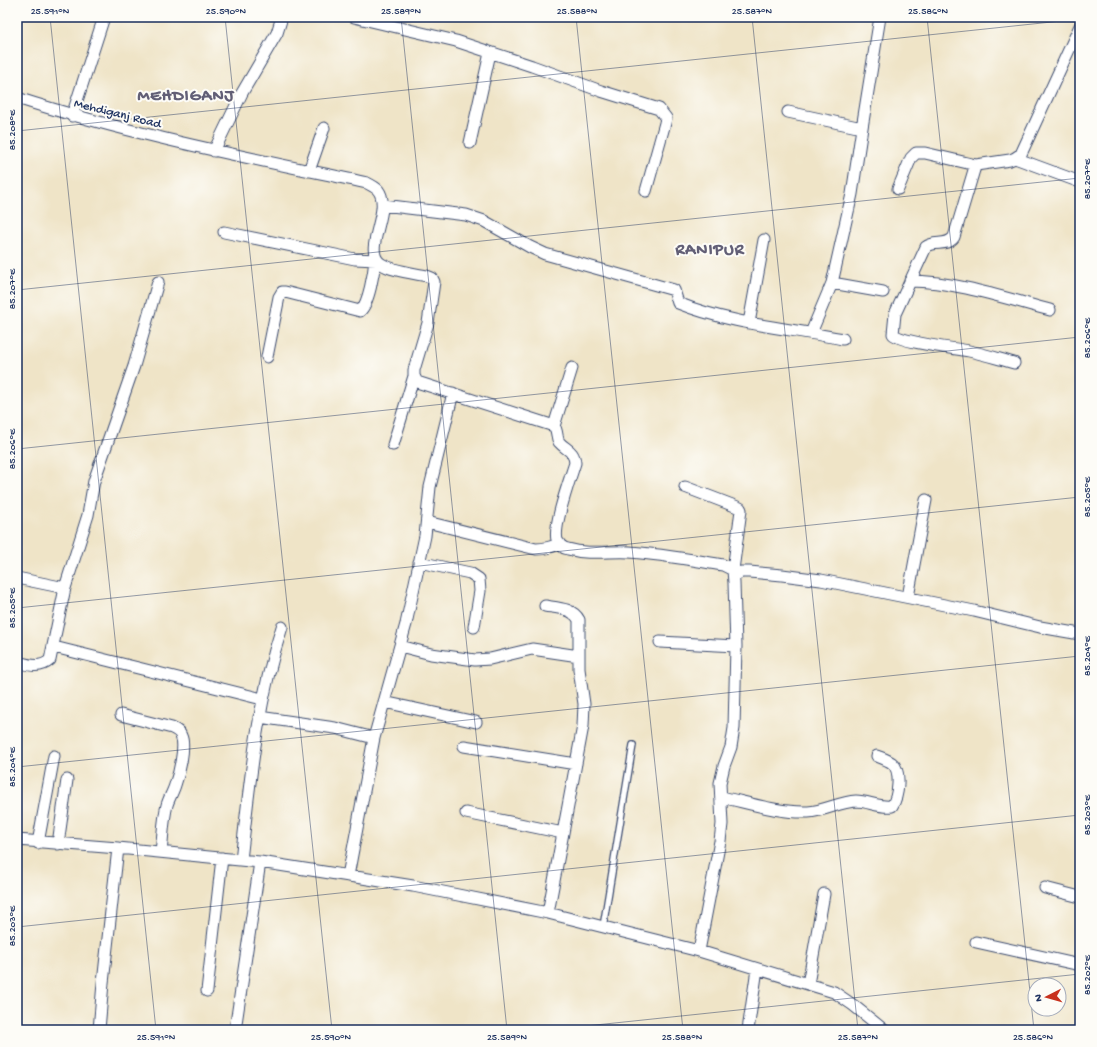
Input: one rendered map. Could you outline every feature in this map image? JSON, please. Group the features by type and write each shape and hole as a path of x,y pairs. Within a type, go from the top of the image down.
{"street":[{"path":"72,116 104,17"},
{"path":"214,151 242,93 277,33 282,17"},
{"path":"354,17 456,41 601,91 659,109 666,118 666,123 646,191"},
{"path":"811,333 832,283 852,194 880,17"},
{"path":"898,189 911,158 916,153 925,153 976,166 1015,158 1021,154 1080,26"},
{"path":"470,143 490,53"},
{"name":"Mehdiganj Road","path":"17,98 72,116 214,151 368,183 377,189 381,196 383,206"},
{"path":"788,112 862,128"},
{"path":"309,171 324,128"},
{"path":"1015,158 1080,182"},
{"path":"976,166 954,237 948,243 928,245 895,314 892,330 894,336 914,342 970,352 1014,363"},
{"path":"267,357 279,297 282,292 360,311 364,308 373,279 376,260 374,250 383,206 466,215 484,221 545,254 674,290 678,303 701,312 749,323 842,339"},
{"path":"224,232 355,259 376,260 389,268 432,278 434,282 428,323 414,370 414,376 392,445"},
{"path":"749,323 764,240"},
{"path":"910,281 928,281 974,290 1050,310"},
{"path":"17,662 40,666 46,664 50,660 65,588 88,515 96,474 134,366 158,282"},
{"path":"832,283 883,292"},
{"path":"554,426 572,368"},
{"path":"414,376 417,382 423,385 554,426 557,429 558,440 572,452 575,463 557,524 557,538 559,543 568,549 584,552 641,553 723,565 733,573 749,572 821,580 974,611 1040,627 1080,634"},
{"path":"348,876 374,738 400,646 419,562 427,522 430,486 452,393"},
{"path":"686,487 740,508 741,510 733,573 736,646 733,740 720,783 722,824 720,841 699,951"},
{"path":"908,597 926,500"},
{"path":"427,522 536,549 553,547 559,543"},
{"path":"419,562 470,573 479,579 480,591 474,627"},
{"path":"17,578 65,588"},
{"path":"545,606 567,610 577,615 580,625 580,676 584,704 584,716 576,764 548,913"},
{"path":"241,860 262,699 272,657 282,627"},
{"path":"660,642 736,646"},
{"path":"54,646 262,699"},
{"path":"400,646 431,654 475,660 490,659 532,649 579,656"},
{"path":"384,702 476,722"},
{"path":"121,715 172,728 179,732 182,737 183,744 177,782 170,794 165,812 161,852"},
{"path":"259,717 335,728 374,738"},
{"path":"464,746 576,764"},
{"path":"38,842 54,756"},
{"path":"721,797 777,809 807,812 821,811 858,801 880,806 892,806 896,797 898,786 897,772 892,763 877,756"},
{"path":"58,844 66,780"},
{"path":"466,814 563,833"},
{"path":"17,840 260,862 413,886 548,913 699,951 834,992 854,1005 884,1030"},
{"path":"99,1030 118,848"},
{"path":"207,991 222,858"},
{"path":"235,1030 260,862"},
{"path":"1045,888 1080,897"},
{"path":"808,984 824,894"},
{"path":"976,942 1080,965"},
{"path":"748,1030 757,969"}],"lane":[{"path":"603,927 633,745"}],"district":[{"name":"MEHDIGANJ","path":"186,94"},
{"name":"RANIPUR","path":"710,248"}]}
